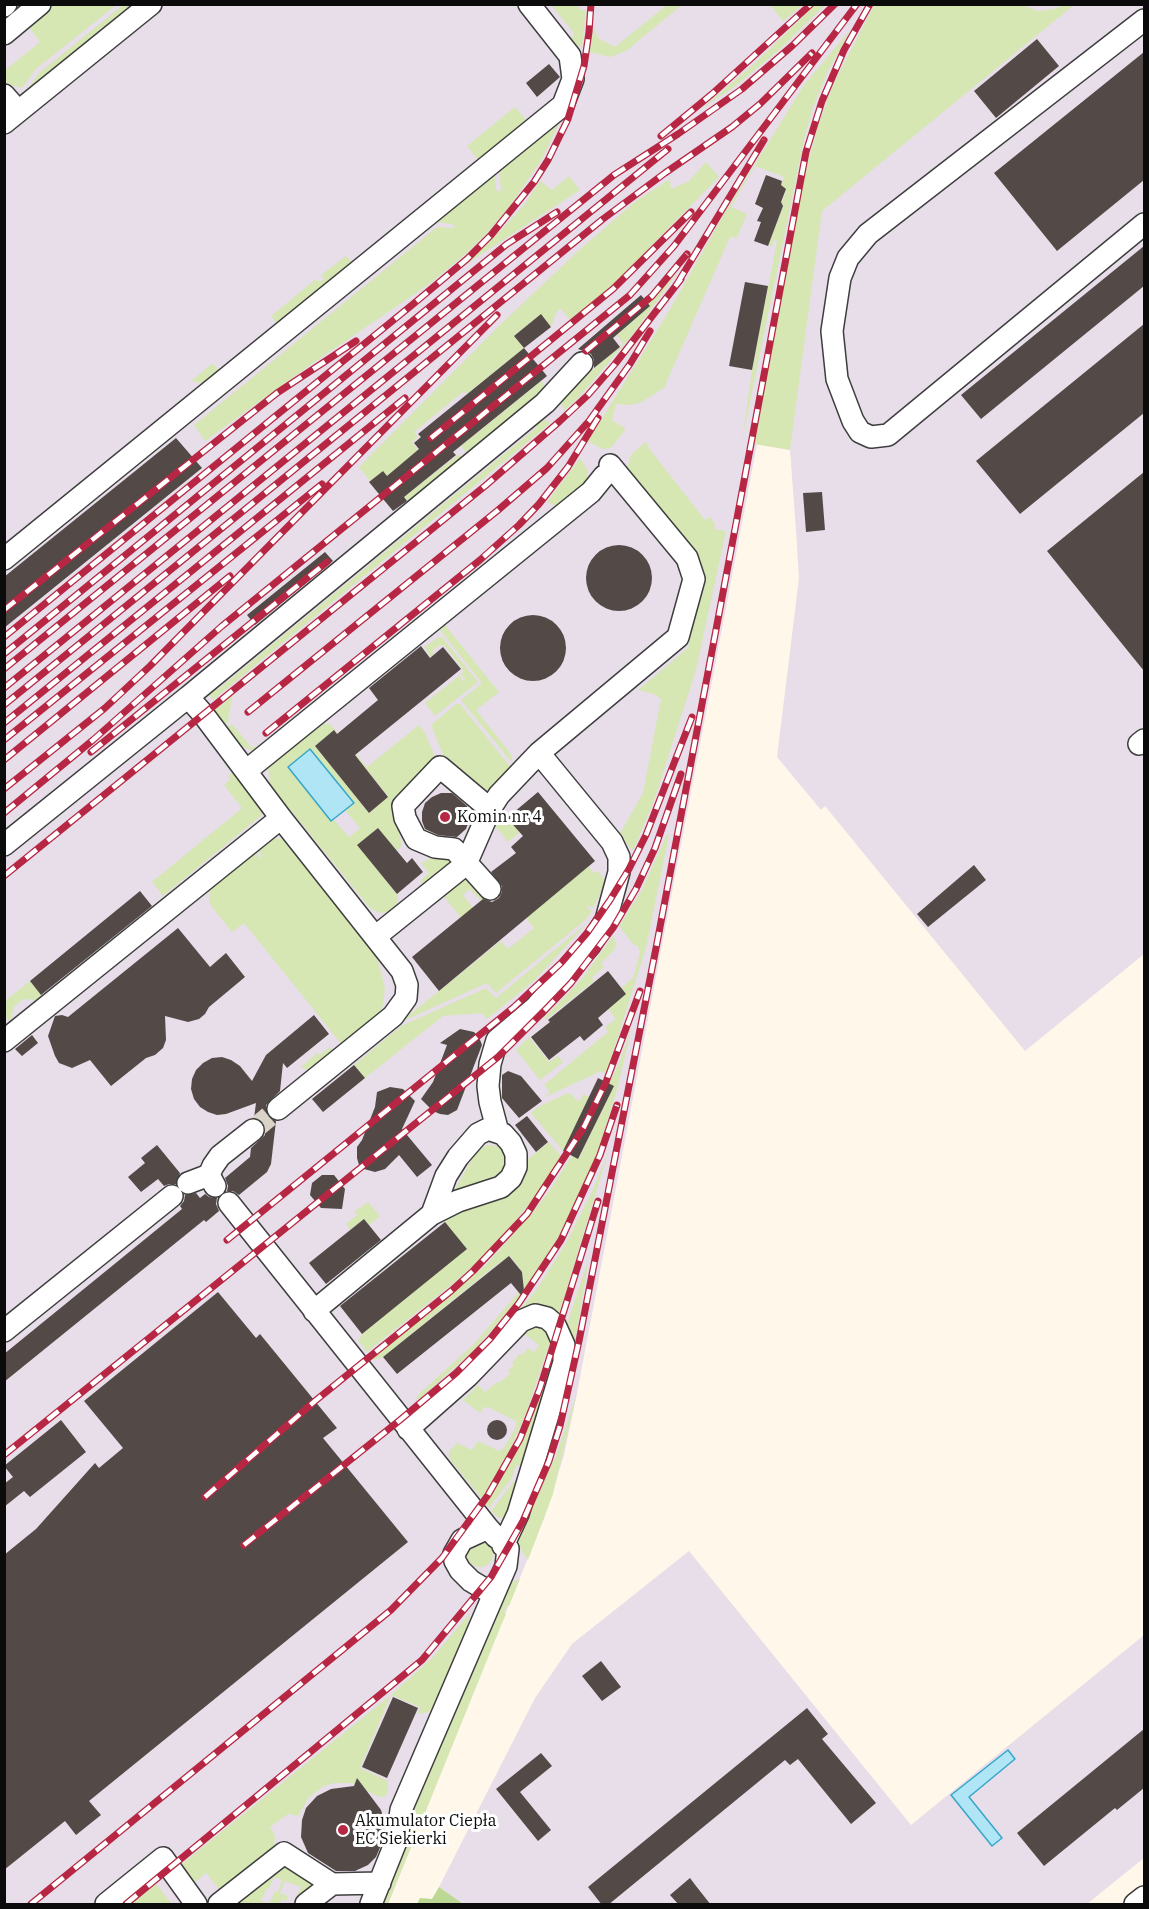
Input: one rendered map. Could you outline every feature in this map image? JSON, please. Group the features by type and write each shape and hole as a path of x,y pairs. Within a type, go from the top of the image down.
{"street":[{"path":"4,34 40,4"},
{"path":"4,95 11,117 151,4"},
{"path":"4,559 563,105 573,79 570,56 530,4"},
{"path":"1144,20 868,234 848,258 840,278 832,331 837,379 853,421 860,432 871,437 888,435 1144,224"},
{"path":"4,844 188,697 545,403 582,363"},
{"path":"246,771 591,492 607,470 687,558 694,579 678,637 539,753 499,795 490,809 466,864 375,937"},
{"path":"188,697 402,971 407,985 406,998 393,1016 278,1109"},
{"path":"498,1132 488,1086 489,1064 497,1040 536,1007 590,945 606,920 619,872 619,857 612,842 539,753"},
{"path":"490,809 440,767 403,806 405,818 416,839 435,847 454,849 490,889"},
{"path":"4,1041 281,818"},
{"path":"314,1311 432,1214 458,1201 501,1187 511,1178 516,1167 516,1154 511,1143 503,1134 488,1129 478,1134 458,1156 446,1176 432,1214"},
{"path":"4,1331 180,1189 212,1180 220,1156 253,1130"},
{"path":"229,1203 408,1429 488,1528 508,1549 506,1566 401,1810 397,1839 371,1905"},
{"path":"408,1429 468,1376 521,1321 536,1315 547,1318 555,1325 564,1345 564,1362 518,1514 503,1546"},
{"path":"488,1528 462,1540 454,1554 454,1561 471,1581 493,1594"},
{"path":"219,1905 284,1853 332,1884 380,1883"},
{"path":"106,1905 163,1858 196,1905"},
{"path":"306,1905 332,1884"},
{"path":"1135,1905 1144,1897"}],"shaded area":[{"path":"5,5 1144,5 1144,954 1025,1051 825,806 821,810 777,757 799,578 796,530 790,450 757,444 564,1455 545,1516 388,1904 5,1904"},
{"path":"689,1551 911,1825 1144,1635 1144,1858 1087,1904 463,1904 439,1887 535,1698 572,1644"}],"green space":[{"path":"668,4 682,5 626,51 610,57 589,52 594,28 598,38 615,47"},
{"path":"1019,4 1038,11 1063,5 1074,5 822,211 790,450 754,444 805,174 818,126 833,85 874,5"},
{"path":"54,5 116,5 36,69 22,88 8,84 5,81 4,71 40,42 28,26"},
{"path":"123,5 136,5 34,86 28,88 39,73"},
{"path":"551,5 576,5 582,11 586,9 582,48 568,39 573,37 574,33"},
{"path":"770,5 803,5 783,21"},
{"path":"815,5 825,5 780,49 738,84 699,111 756,62"},
{"path":"851,29 827,73 812,110 804,140 742,441 752,370 777,241 774,240 772,246 768,246 783,207 781,203 786,191 781,186 784,177 755,166 731,207 747,214 737,238 730,237 664,388 640,403 616,404 612,420 626,429 611,448 602,449 588,441 669,311 724,214 804,85"},
{"path":"515,107 528,122 479,161 467,146"},
{"path":"560,121 542,159 510,206 468,252 428,285 316,361 205,441 194,425 437,227 455,228 452,224 435,222 495,173 496,189 499,192 501,190 499,170"},
{"path":"706,162 719,177 613,285 570,320 560,308 551,327 541,315 514,335 524,348 467,394 464,391 414,432 418,437 412,442 418,450 387,476 370,481 359,467 502,323 578,251 636,201 670,179 671,189 689,181"},
{"path":"569,176 580,190 465,265 524,205 540,181 552,190"},
{"path":"346,256 353,264 278,325 271,316 316,279 320,282 324,279 321,275"},
{"path":"678,272 634,333 579,397 564,411 562,396 623,344 617,335 650,306 647,302"},
{"path":"213,363 220,373 206,384 191,381"},
{"path":"541,381 548,389 469,456 461,446"},
{"path":"539,420 551,423 213,700 209,695 214,684","holes":["535,425 537,427 218,689 216,687"]},
{"path":"645,442 705,520 710,517 715,524 714,529 726,531 696,670 654,801 633,851 619,835 643,793 661,699 654,694 638,690 688,648 700,590 626,474 630,456"},
{"path":"459,454 464,460 410,505 404,497"},
{"path":"580,458 588,471 586,485 561,509 547,502"},
{"path":"445,625 499,692 476,710 511,754 513,764 461,700 482,683 440,630"},
{"path":"439,637 443,638 478,682 435,716 425,703 460,675 462,681 465,679 461,674 462,668 444,645 432,651 434,654 431,657 424,647"},
{"path":"233,695 229,721 223,726 213,712"},
{"path":"456,704 460,704 512,769 497,788 483,791 469,783 443,755 431,725"},
{"path":"315,723 330,724 367,767 419,725 424,731 436,759 394,806 402,846 376,867 398,896 397,903 389,912 379,913 370,908 270,785 268,765","holes":["334,730 388,796 369,813 315,746","310,750 353,803 345,810 360,828 349,837 288,767"]},
{"path":"232,724 252,748 285,733 259,750 250,750 239,744 225,729"},
{"path":"224,758 262,808 262,815 163,896 152,882 242,808 224,785 232,773 222,760"},
{"path":"500,808 520,832 508,842 495,826"},
{"path":"667,834 669,835 646,948 606,1074 601,1071 543,1098 550,1092 544,1085 608,1032 605,1027 616,1019 608,1009 626,994 621,988 633,978 640,952 637,945 634,945 619,926 642,890"},
{"path":"275,838 287,840 375,949 385,988 383,1005 378,1016 343,1046 244,923 232,932 209,901 213,887 256,853 260,858 262,856 258,851"},
{"path":"450,854 456,865 429,885 420,881 429,873 421,863 435,856"},
{"path":"588,866 594,873 598,871 606,882 593,908 588,906 587,908 592,911 584,921 496,993 487,983 399,1023 501,941 508,949 534,928 525,917"},
{"path":"467,877 486,898 481,901 470,889 463,895 473,908 461,918 442,894 457,878"},
{"path":"588,922 535,980 487,1019 482,1013 443,1016 365,1078 354,1065 401,1026 486,988 496,998"},
{"path":"613,936 616,943 614,950 601,963 604,967 592,977 594,981 546,1020 544,1018 581,980"},
{"path":"30,981 42,996 37,1000 23,999 14,1007 10,1022 5,1016 5,1001"},
{"path":"632,1026 618,1086 597,1155 566,1224 543,1264 496,1325 472,1352 418,1400 416,1398 420,1393 474,1344 523,1287 522,1272 510,1256 383,1357 374,1360 372,1358 486,1265 533,1212 572,1156 579,1158 614,1086 609,1084"},
{"path":"529,1037 549,1062 558,1056 563,1062 540,1080 516,1050"},
{"path":"330,1047 335,1052 311,1069 301,1067 317,1053 319,1055"},
{"path":"568,1093 580,1101 583,1094 589,1097 563,1151 531,1113 538,1107"},
{"path":"549,1142 562,1157 512,1225 461,1277 367,1352 358,1341 362,1334 466,1249 444,1221 459,1209 508,1196 518,1188 527,1173 528,1159"},
{"path":"487,1145 499,1146 504,1151 506,1167 500,1174 456,1192 455,1189 476,1152"},
{"path":"609,1150 559,1314 542,1306 518,1312 537,1289 566,1243 591,1194"},
{"path":"368,1202 380,1216 369,1225 364,1219 350,1230 346,1224 357,1215 355,1211"},
{"path":"589,1258 572,1359 557,1425 531,1498 566,1327"},
{"path":"536,1326 543,1327 552,1336 527,1411 502,1467 483,1500 451,1461 449,1451 457,1443 472,1450 478,1441 499,1451 504,1448 516,1427 516,1421 490,1408 484,1407 480,1413 463,1400 478,1385 485,1392 510,1374 508,1371 520,1353 523,1355 528,1348 534,1352 539,1345 521,1331"},
{"path":"553,1354 554,1366 527,1468 516,1465 512,1478 489,1508 485,1504 518,1449"},
{"path":"577,1393 553,1494 528,1560 516,1542 557,1453"},
{"path":"514,1481 521,1484 506,1517 499,1518 491,1511"},
{"path":"480,1541 490,1544 493,1554 490,1564 480,1567 470,1564 467,1554 470,1544"},
{"path":"520,1579 509,1606 507,1605 504,1612 506,1614 388,1904 382,1904 408,1835 414,1799 507,1582 513,1580 514,1585 515,1580"},
{"path":"470,1613 467,1627 429,1712 418,1714 420,1707 391,1695 360,1768 388,1781 388,1792 385,1796 379,1797 352,1783 335,1783 324,1786 309,1797 298,1816 288,1814 270,1827 275,1836 274,1849 223,1894 206,1873 191,1883 178,1867 392,1694 433,1657"},
{"path":"280,1867 290,1869 310,1880 312,1885 311,1892 293,1904 301,1887 285,1881 280,1893 288,1896 286,1902 284,1899 277,1904 227,1904","holes":["274,1877 282,1880 278,1892 275,1891 269,1904 261,1901"]},
{"path":"156,1884 172,1904 131,1904 154,1886"},
{"path":"439,1887 463,1904 417,1904 420,1898 432,1899"}],"water":[{"path":"310,749 354,803 331,821 288,767"},
{"path":"1008,1750 1015,1759 969,1797 1002,1838 992,1846 951,1795"}],"building":[{"path":"1037,39 1059,66 996,118 974,91"},
{"path":"1144,52 1144,180 1057,251 994,173"},
{"path":"549,64 560,77 537,97 526,83"},
{"path":"766,175 782,181 781,185 786,189 781,202 783,206 768,246 754,241 761,222 757,221 763,208 755,204"},
{"path":"1144,246 1144,286 981,419 961,395"},
{"path":"745,282 768,286 752,370 729,366"},
{"path":"641,295 650,306 613,338 620,347 594,368 591,354 578,349"},
{"path":"541,314 551,327 524,348 514,336"},
{"path":"1144,324 1144,413 1020,514 976,461"},
{"path":"524,348 547,376 453,452 456,455 404,497 407,501 393,511 369,482 383,471 387,476 419,449 414,443 421,437 418,434"},
{"path":"176,438 202,468 4,628 4,577"},
{"path":"1144,472 1144,671 1047,551"},
{"path":"822,492 825,530 806,532 803,493"},
{"path":"613,545 625,545 637,550 647,560 652,578 650,591 637,606 625,611 613,611 601,606 591,596 586,584 586,572 591,560 601,550"},
{"path":"325,552 333,561 255,625 247,615"},
{"path":"539,615 557,624 564,635 566,648 564,661 557,672 546,679 527,681 509,672 502,661 500,642 509,624 520,617"},
{"path":"421,646 430,658 443,647 461,669 355,755 388,797 369,813 315,746 334,730 337,734 378,700 369,688"},
{"path":"538,792 595,861 439,991 412,957 483,899 492,902 499,898 502,886 491,872 516,853 511,847 523,836 507,818"},
{"name":"Komin nr 4","path":"441,793 452,793 467,806 469,821 466,829 457,837 438,835 425,829 422,821 425,803"},
{"path":"378,828 407,863 412,858 423,872 397,894 357,845"},
{"path":"974,865 986,880 928,927 917,914"},
{"path":"140,891 152,906 41,995 30,981"},
{"path":"178,928 210,967 226,953 245,977 209,1007 199,1019 188,1022 165,1016 166,1040 163,1048 155,1055 146,1058 111,1086 90,1060 72,1068 59,1063 48,1036 55,1016 68,1017"},
{"path":"608,971 626,994 598,1018 603,1025 584,1041 580,1036 549,1060 531,1037 550,1022 548,1020"},
{"path":"314,1015 329,1034 287,1068 283,1063 280,1091 266,1105 268,1117 276,1121 271,1164 267,1172 239,1195 233,1191 227,1191 225,1178 250,1157 251,1148 265,1135 265,1128 263,1122 254,1118 256,1103 217,1115 200,1107 191,1089 196,1070 212,1058 222,1057 240,1066 252,1081 266,1055"},
{"path":"460,1029 474,1032 482,1045 457,1110 448,1115 440,1114 433,1111 421,1099 433,1082 447,1045 440,1043"},
{"path":"32,1035 38,1043 22,1056 15,1049"},
{"path":"354,1065 365,1078 323,1112 312,1099"},
{"path":"508,1071 521,1076 542,1101 519,1118 502,1098 502,1075"},
{"path":"598,1078 614,1086 578,1159 563,1151"},
{"path":"390,1087 403,1089 415,1101 402,1129 432,1165 417,1177 399,1155 385,1169 375,1172 359,1165 357,1147 375,1107 377,1092"},
{"path":"527,1116 548,1142 536,1152 515,1125"},
{"path":"157,1145 180,1173 176,1184 164,1186 158,1179 141,1192 128,1177 145,1163 141,1158"},
{"path":"322,1175 334,1175 345,1189 342,1209 321,1208 310,1195 312,1183"},
{"path":"196,1193 200,1198 205,1194 217,1198 216,1204 219,1211 206,1222 204,1220 4,1382 4,1354 182,1209 180,1206 185,1195"},
{"path":"364,1219 381,1240 326,1284 309,1263"},
{"path":"445,1222 467,1249 362,1334 340,1306"},
{"path":"509,1256 522,1272 525,1300 511,1283 397,1374 383,1357"},
{"path":"218,1292 256,1338 260,1334 337,1428 323,1438 408,1542 89,1801 101,1815 76,1835 65,1821 4,1870 4,1555 36,1529 95,1463 99,1468 123,1448 84,1401"},
{"path":"61,1420 86,1452 30,1497 24,1491 4,1507 4,1484 13,1477 4,1466"},
{"path":"497,1420 504,1423 507,1430 504,1437 497,1440 490,1437 487,1430 490,1423"},
{"path":"601,1661 621,1687 602,1701 582,1676"},
{"path":"393,1697 418,1708 387,1778 362,1767"},
{"path":"807,1708 828,1734 822,1739 876,1803 851,1824 798,1759 790,1765 785,1760 608,1905 602,1905 588,1887"},
{"path":"1144,1729 1144,1788 1117,1810 1115,1808 1044,1866 1017,1833"},
{"path":"541,1753 552,1766 520,1792 551,1830 538,1841 496,1789"},
{"name":"Akumulator Ciepła EC Siekierki","path":"357,1778 381,1810 385,1823 385,1836 376,1857 368,1865 355,1871 336,1871 308,1853 301,1837 302,1820 306,1808 317,1796 331,1789 354,1786"},
{"path":"690,1878 711,1905 679,1905 670,1895"}],"tunnel":[{"path":"253,1130 278,1109"}],"railway":[{"path":"4,637 412,305 467,259 491,235 534,182 548,160 568,119 584,66 591,4"},
{"path":"661,136 712,94 811,4"},
{"path":"4,669 614,175 742,89 792,46 835,4"},
{"path":"4,813 93,740 222,626 630,295 674,246 857,4"},
{"path":"126,1904 422,1660 491,1577 523,1521 549,1461 560,1426 579,1341 657,943 806,152 822,101 844,50 870,4"},
{"path":"4,705 603,219 732,127 760,104 812,53"},
{"path":"677,284 764,140"},
{"path":"4,688 668,149"},
{"path":"4,654 507,244 557,212"},
{"path":"431,438 613,289 691,212"},
{"path":"586,351 652,296 687,254"},
{"path":"4,876 485,486 560,421 588,395 615,364 681,279"},
{"path":"4,789 105,708 150,666 497,315"},
{"path":"248,712 547,468 589,421 630,364 650,331"},
{"path":"4,610 277,393 356,341"},
{"path":"4,723 405,398"},
{"path":"266,733 480,560 519,525 568,467 598,418"},
{"path":"4,740 322,484"},
{"path":"91,752 327,562"},
{"path":"4,760 230,576"},
{"path":"227,1240 514,1007 561,963 587,933 629,869 646,835 692,717"},
{"path":"4,1455 498,1057 547,1008 571,983 613,928 636,889 655,848 681,774"},
{"path":"205,1497 315,1401 451,1291 527,1214 584,1127 606,1082 640,991"},
{"path":"244,1545 400,1420 456,1373 490,1339 519,1303 561,1240 600,1155 617,1105"},
{"path":"31,1904 391,1610 442,1558 488,1495 520,1439 540,1388 598,1201"}],"place":[{"name":"Komin nr 4","path":"445,817"},
{"name":"Akumulator Ciepła EC Siekierki","path":"343,1830"}]}
